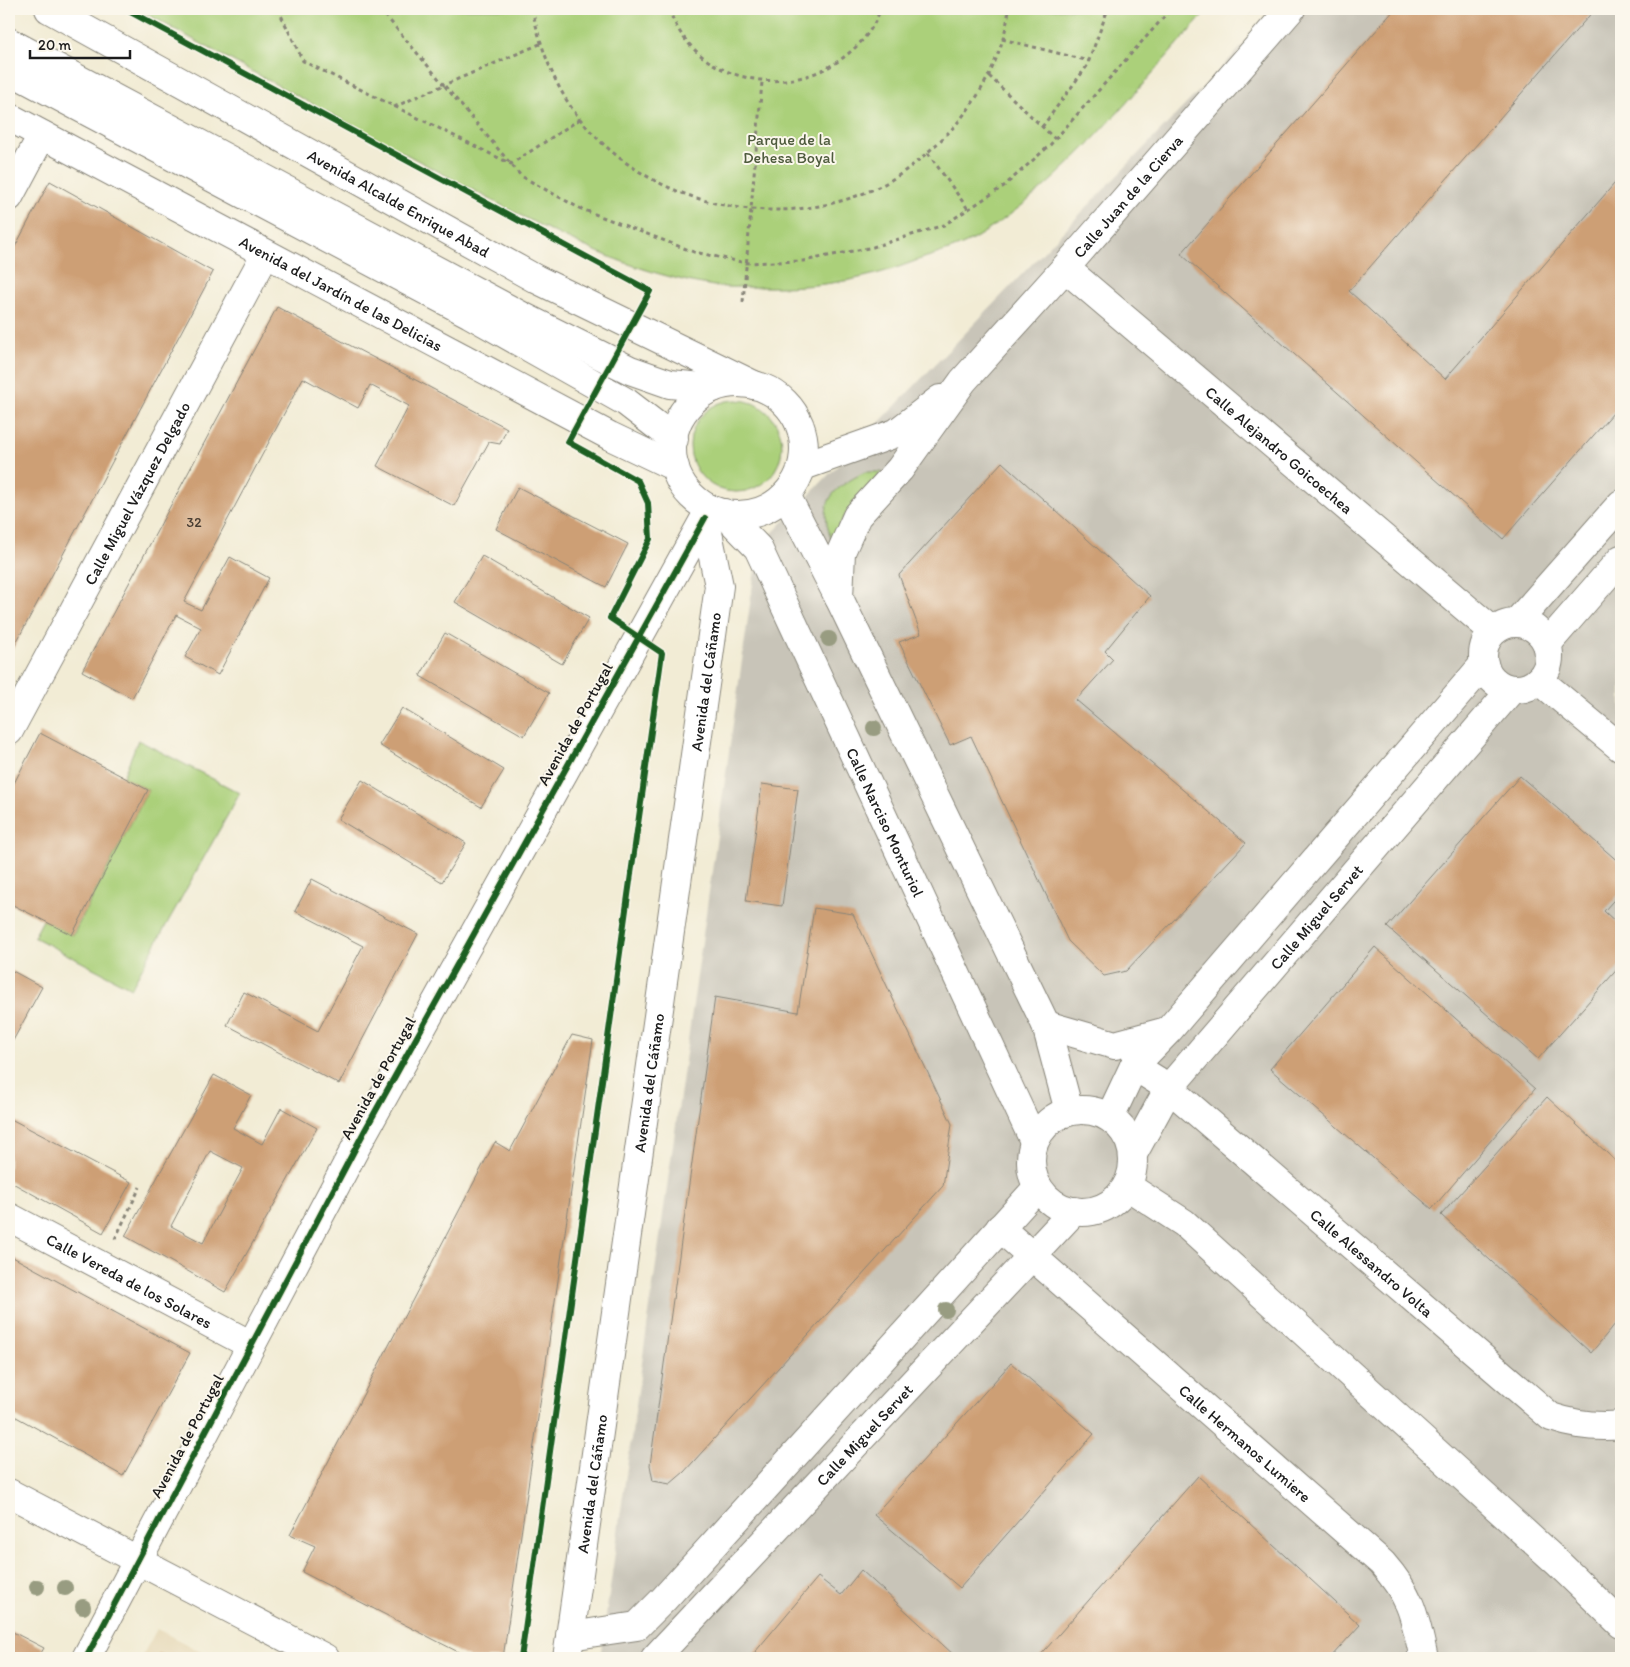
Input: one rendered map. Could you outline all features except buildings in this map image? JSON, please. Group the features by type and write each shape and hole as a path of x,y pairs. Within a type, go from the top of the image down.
{"street":[{"name":"Avenida Alcalde Enrique Abad","path":"49,9 536,280 754,385"},
{"name":"Calle Juan de la Cierva","path":"963,382 1292,9"},
{"path":"9,42 522,316 630,370 670,384 713,388"},
{"path":"9,70 470,314 630,405 674,439"},
{"name":"Avenida del Jardín de las Delicias","path":"9,117 610,436 674,467"},
{"path":"9,197 42,135"},
{"name":"Calle Miguel Vázquez Delgado","path":"9,731 266,254"},
{"name":"Calle Alejandro Goicoechea","path":"1065,268 1505,627"},
{"path":"803,466 896,433 963,382"},
{"path":"839,598 842,552 857,516 900,469 963,382"},
{"path":"734,383 754,385 774,393 793,413 800,425 805,446 803,466 796,482 786,495 768,508 746,515 712,513 693,497 682,484 674,467 672,448 674,439 683,413 697,398 713,388 734,383"},
{"path":"786,495 827,579 839,598 1046,1025 1069,1111"},
{"path":"1505,627 1535,628 1547,644 1549,662 1539,680 1530,686 1512,689 1494,681 1484,664 1483,649 1621,504"},
{"name":"Calle Narciso Monturiol","path":"712,513 758,548 1034,1141"},
{"name":"Avenida de Portugal","path":"86,1658 364,1132 712,513"},
{"name":"Avenida del Cáñamo","path":"569,1647 719,586 712,513"},
{"path":"1547,644 1621,559"},
{"path":"1110,1117 1134,1066 1168,1031 1484,664"},
{"path":"1539,680 1621,748"},
{"name":"Calle Miguel Servet","path":"1133,1154 1169,1088 1512,689"},
{"path":"1046,1025 1115,1045 1168,1031"},
{"name":"Calle Alessandro Volta","path":"1134,1066 1169,1088 1551,1418 1574,1425 1598,1428 1621,1425"},
{"path":"1083,1109 1110,1117 1130,1139 1133,1154 1133,1170 1127,1186 1117,1199 1104,1207 1090,1211 1074,1211 1060,1207 1038,1187 1032,1172 1031,1157 1034,1141 1043,1128 1055,1117 1069,1111 1083,1109"},
{"path":"1127,1186 1184,1224 1559,1564 1621,1624"},
{"path":"569,1647 636,1626 664,1599 1038,1187"},
{"name":"Calle Miguel Servet","path":"655,1658 1074,1211"},
{"name":"Calle Vereda de los Solares","path":"9,1217 251,1345"},
{"name":"Calle Hermanos Lumiere","path":"1000,1228 1382,1563 1401,1585 1414,1610 1422,1656"},
{"path":"9,1493 325,1658"},
{"path":"1559,1564 1621,1610"},
{"path":"636,1626 644,1658"}],"path":[{"path":"278,9 304,61 511,164"},
{"path":"380,9 521,176 579,208 694,252 746,263 803,261 873,247 944,225 1004,186 1055,139 1171,9"},
{"path":"532,9 540,44 557,83 580,119 618,157 664,186 715,205 769,211 823,206 875,189 921,160 960,122 989,76 1002,40 1009,9"},
{"path":"669,9 673,22 696,51 726,72 762,82 797,80 830,68 858,46 878,17 880,9"},
{"path":"1042,127 1089,60 1108,9"},
{"path":"1002,40 1089,60"},
{"path":"394,106 540,44"},
{"path":"989,76 1055,139"},
{"path":"742,302 762,82"},
{"path":"511,164 580,119"},
{"path":"928,152 968,209"},
{"path":"101,1266 140,1187"}],"shaded area":[{"path":"1278,9 1621,9 1621,1658 600,1658 758,548"},
{"path":"157,1629 213,1658 141,1658"}],"green space":[{"name":"Parque de la Dehesa Boyal","path":"138,9 1209,9 1099,133 1070,162 1008,216 974,239 892,269 856,279 819,285 726,287 674,278 598,252 561,235 524,217"},
{"path":"736,400 754,404 768,414 778,428 782,446 778,464 768,478 754,488 736,492 718,488 704,478 694,464 690,446 694,428 704,414 718,404"},
{"path":"865,472 882,472 847,512 831,539 826,514 827,505 831,497 844,484"},
{"path":"138,740 240,793 131,988 34,937 43,920 73,935 148,790 123,777"}],"cycle path":[{"path":"125,9 650,291 568,442 638,481 648,503 650,539 610,618 662,653 521,1658"},
{"path":"86,1658 364,1132 705,518"}]}
